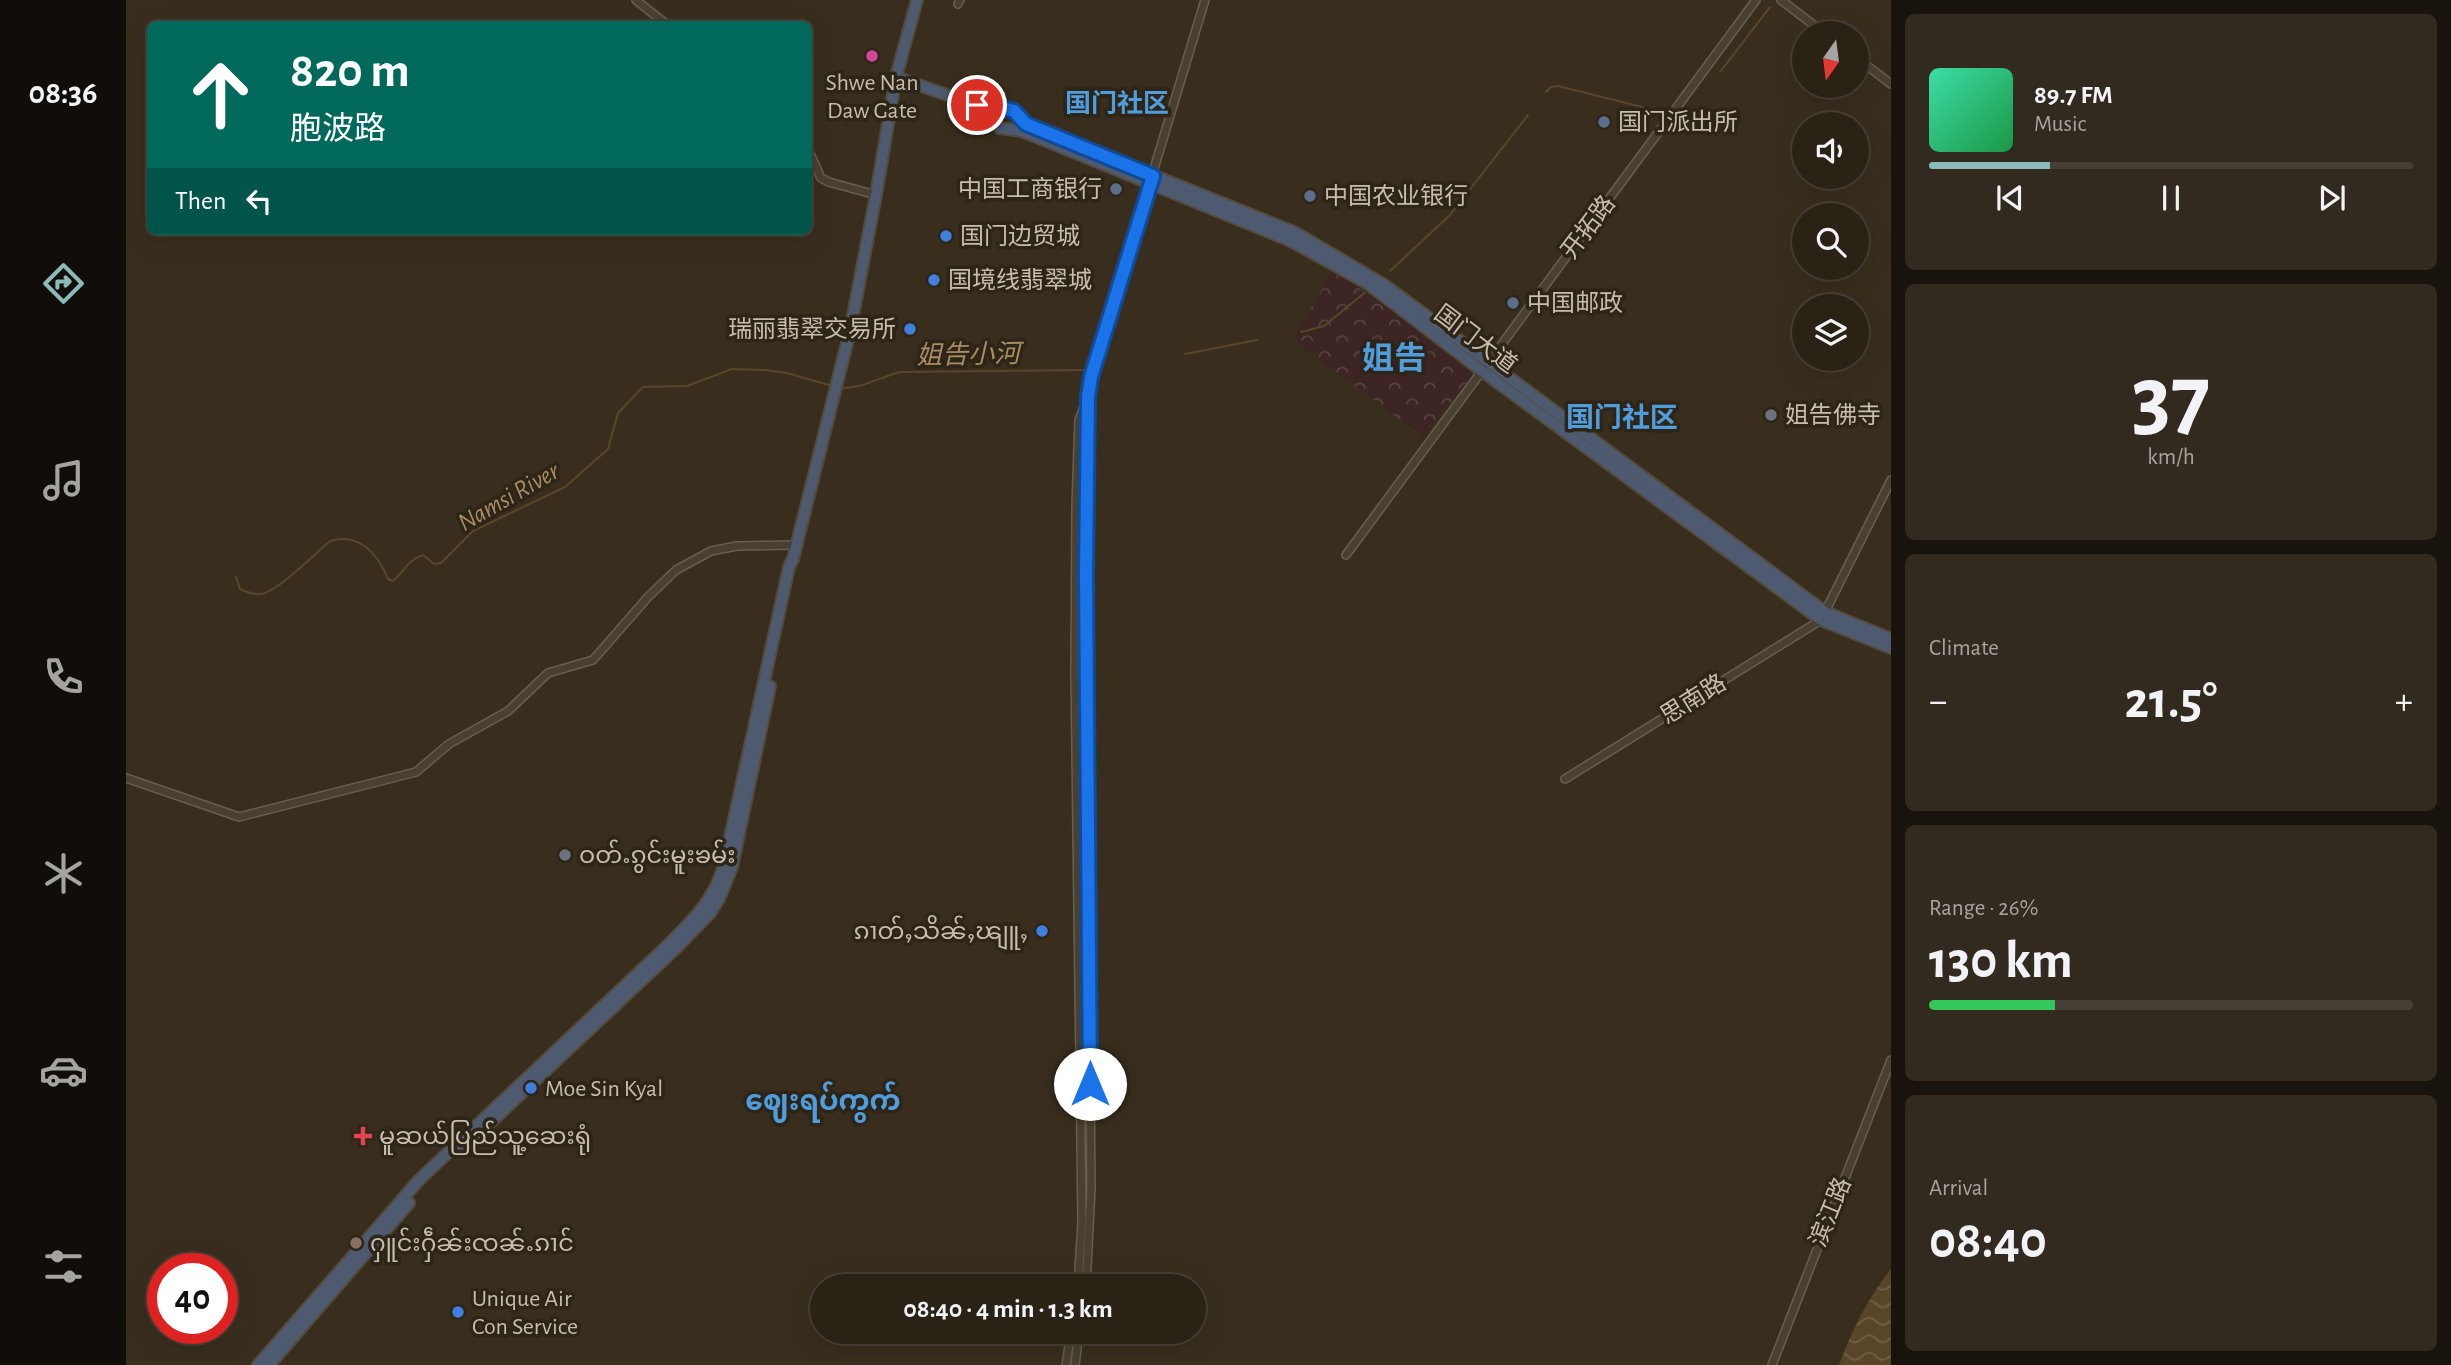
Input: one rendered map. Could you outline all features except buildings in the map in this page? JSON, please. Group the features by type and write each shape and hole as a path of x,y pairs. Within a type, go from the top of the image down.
{"highway":[{"path":"258,1365 419,1180 668,945 713,895 724,865 789,567 837,387 876,195 895,77 917,0"},
{"path":"895,77 995,113"},
{"path":"1002,108 1009,109 1014,114 1013,124 1000,128 994,121 995,113 1002,108"},
{"name":"国门大道","path":"1009,109 1026,124 1291,241 1367,283 1823,616 1891,648"},
{"name":"国门大道","path":"1000,128 1022,131 1152,180"},
{"path":"269,1365 424,1185 674,950 719,900 732,867 795,570 793,559"},
{"name":"国门大道","path":"1823,616 1891,639"}],"street":[{"path":"636,0 662,21"},
{"path":"1087,1274 1091,1189 1086,574 1088,397 1091,377 1205,0"},
{"name":"开拓路","path":"1346,555 1756,0"},
{"path":"1781,0 1808,21"},
{"path":"1869,67 1891,84"},
{"path":"812,158 821,177 829,182 876,195"},
{"path":"1079,1274 1082,1210 1076,757 1076,505 1079,420 1088,397"},
{"path":"1823,616 1891,480"},
{"path":"126,778 239,817 416,772 449,744 508,711 548,673 593,660 648,597 676,570 710,551 757,545 796,545"},
{"name":"思南路","path":"1565,779 1823,616"},
{"path":"1076,757 1088,756"},
{"path":"1078,824 1089,824"},
{"name":"滨江路","path":"1772,1365 1810,1261 1891,1060"},
{"path":"1066,1365 1069,1344"},
{"path":"1074,1365 1077,1344"}],"green space":[{"path":"1333,270 1466,361 1473,377 1422,436 1300,345 1295,335"}],"water":[{"path":"1891,1269 1891,1365 1839,1365 1861,1315"}],"waterway":[{"name":"姐告小河","path":"1720,72 1770,7"},
{"name":"姐告小河","path":"1546,92 1551,87 1558,86 1662,112"},
{"name":"姐告小河","path":"1390,271 1450,215 1528,115"},
{"name":"姐告小河","path":"1301,332 1324,326 1363,294"},
{"name":"姐告小河","path":"1185,354 1257,340"},
{"name":"Namsi River","path":"236,577 240,589 262,594 287,579 330,541 340,539 358,542 366,547 379,561 388,579 393,581 409,563 423,555 434,564 441,563 473,531 565,487 608,449 618,413 643,387 687,386 732,369 787,373 832,386"},
{"name":"姐告小河","path":"841,388 863,385 900,372 1087,370"}],"place":[{"name":"Shwe Nan Daw Gate","path":"872,56"},
{"name":"国门派出所","path":"1604,122"},
{"name":"中国工商银行","path":"1116,189"},
{"name":"中国农业银行","path":"1310,196"},
{"name":"国门边贸城","path":"946,236"},
{"name":"国境线翡翠城","path":"934,280"},
{"name":"中国邮政","path":"1513,303"},
{"name":"瑞丽翡翠交易所","path":"910,329"},
{"name":"姐告佛寺","path":"1771,415"},
{"name":"ဝတ်ႉၵွင်းမူးၶမ်း","path":"565,855"},
{"name":"ၵၢတ်ႇသိၼ်ႇၽျူႇ","path":"1042,931"},
{"name":"Moe Sin Kyal","path":"531,1088"},
{"name":"မူဆယ်ပြည်သူ့ဆေးရုံ","path":"363,1136"},
{"name":"ႁူင်းႁဵၼ်းၸၼ်ႉၵၢင်","path":"356,1243"},
{"name":"Unique Air Con Service","path":"458,1312"}],"district":[{"name":"国门社区","path":"1117,103"},
{"name":"姐告","path":"1394,358"},
{"name":"国门社区","path":"1622,417"},
{"name":"ဈေးရပ်ကွက်","path":"823,1100"}],"route":[{"path":"977,105 995,113 1002,108 1014,111 1026,124 1153,176 1091,377 1088,397 1086,574 1090,1084"}]}
